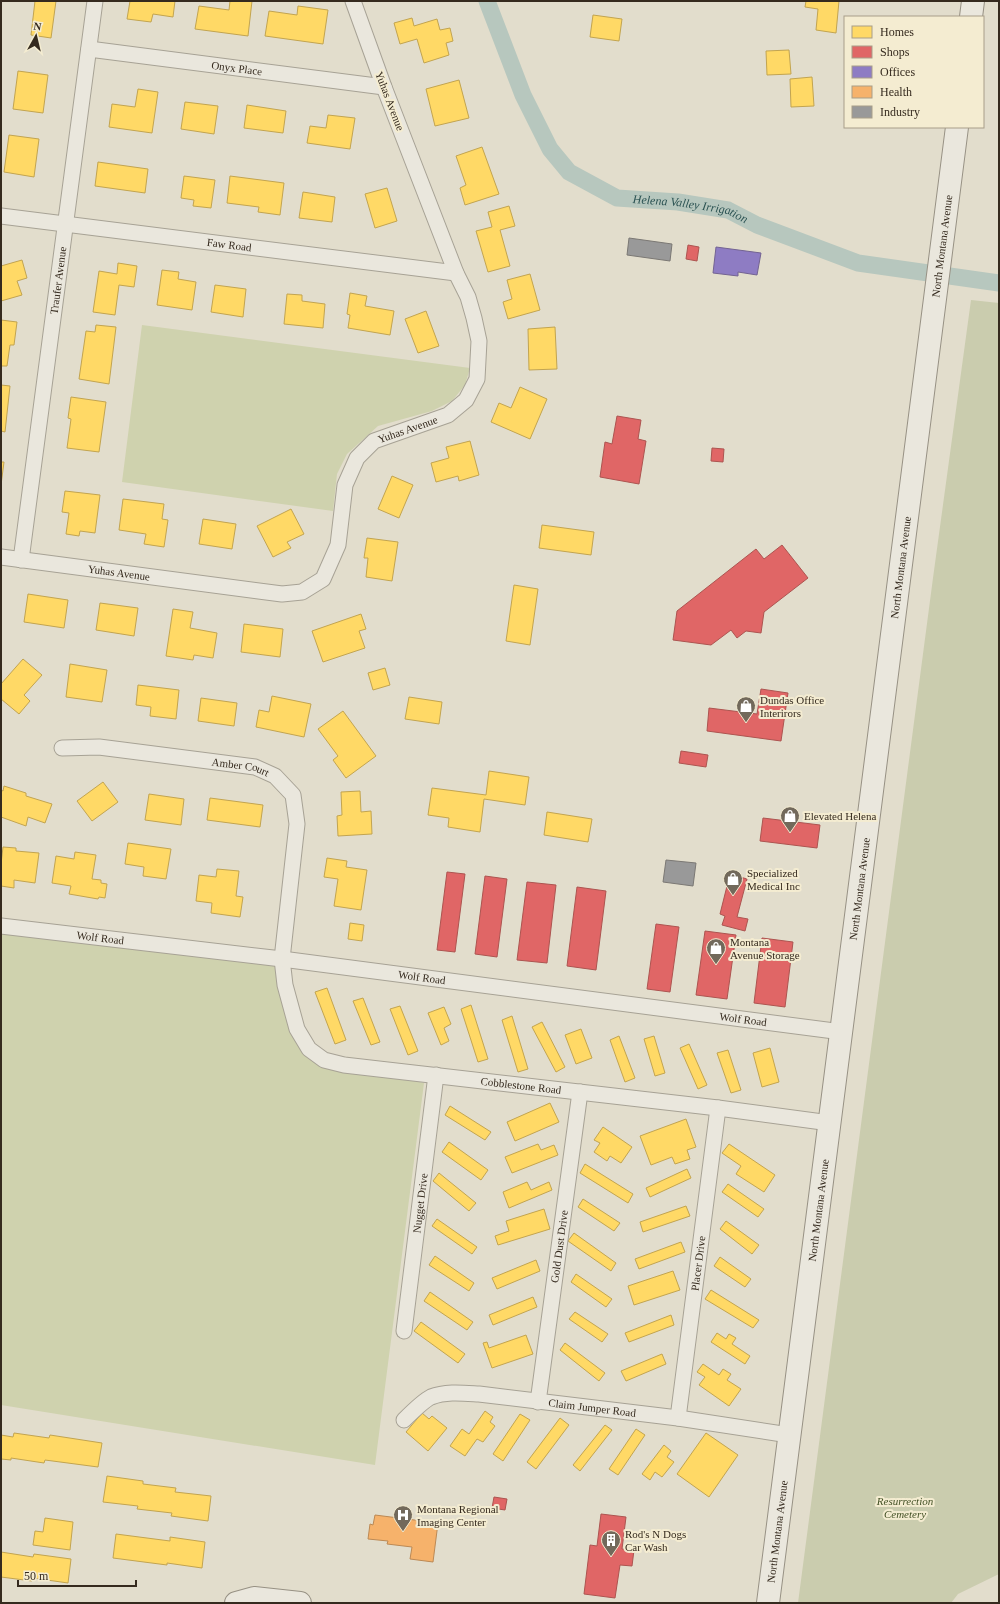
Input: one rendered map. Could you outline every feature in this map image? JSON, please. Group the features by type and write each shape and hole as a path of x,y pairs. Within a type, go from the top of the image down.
{"main road":[{"path":"971,16 973,1"},
{"name":"North Montana Avenue","path":"768,1603 957,128"},
{"path":"236,1603 254,1598 300,1603"}],"street":[{"name":"Traufer Avenue","path":"21,560 95,1"},
{"name":"Yuhas Avenue","path":"1,556 21,560 282,594 302,592 322,579 338,545 345,485 357,458 374,441 448,415 466,400 477,379 479,341 474,318 468,297 456,273 384,87 353,1"},
{"name":"Onyx Place","path":"89,49 384,87"},
{"name":"Faw Road","path":"1,216 456,273"},
{"name":"Amber Court","path":"62,748 99,747 256,767 275,776 293,795 297,824 282,960"},
{"name":"Wolf Road","path":"1,926 282,960 842,1032"},
{"name":"Cobblestone Road","path":"282,960 285,985 297,1029 309,1049 324,1060 344,1065 718,1108 830,1124"},
{"name":"Nugget Drive","path":"404,1331 436,1075"},
{"name":"Gold Dust Drive","path":"538,1402 580,1092"},
{"name":"Placer Drive","path":"678,1418 718,1108"},
{"name":"Claim Jumper Road","path":"404,1420 430,1397 449,1393 479,1394 678,1418 789,1435"}],"green space":[{"name":"Resurrection Cemetery","path":"971,300 999,303 999,1574 958,1594 951,1603 798,1603 933,578"},
{"path":"142,325 470,368 465,385 452,401 432,411 378,426 347,454 337,474 333,511 122,482"},
{"path":"1,919 282,959 297,1029 324,1060 424,1083 375,1465 1,1405"}],"building: Homes":[{"path":"35,1 56,1 51,38 31,35"},
{"path":"130,1 175,1 173,17 153,14 151,22 127,19"},
{"path":"230,1 252,1 248,36 195,29 199,6 229,10"},
{"path":"806,1 839,1 836,33 816,30 818,9 805,7"},
{"path":"298,6 328,10 323,44 265,36 269,11 297,15"},
{"path":"593,15 622,19 619,41 590,37"},
{"path":"412,18 414,26 437,19 440,30 450,28 453,41 446,43 449,55 424,63 417,39 400,44 394,23"},
{"path":"789,50 791,74 767,75 766,51"},
{"path":"18,71 48,75 43,113 13,109"},
{"path":"812,77 814,106 791,107 790,79"},
{"path":"459,80 469,118 435,126 426,89"},
{"path":"138,89 158,92 152,133 109,127 112,104 135,107"},
{"path":"185,102 218,106 214,134 181,129"},
{"path":"247,105 286,111 283,133 244,128"},
{"path":"328,115 355,118 350,149 307,143 310,126 326,128"},
{"path":"9,135 39,139 34,177 4,172"},
{"path":"482,147 499,194 465,205 460,188 466,185 456,156"},
{"path":"98,162 148,169 145,193 95,186"},
{"path":"184,176 215,180 211,208 193,206 194,200 181,198"},
{"path":"230,176 284,183 280,215 258,212 259,207 227,203"},
{"path":"387,188 397,221 375,228 365,194"},
{"path":"303,192 335,197 332,222 299,218"},
{"path":"509,206 515,226 500,230 510,266 488,272 476,231 492,227 488,212"},
{"path":"22,260 27,278 17,281 22,295 1,301 1,266"},
{"path":"118,263 137,266 134,287 119,285 115,315 93,312 99,271 117,274"},
{"path":"162,270 179,272 178,279 196,282 192,310 157,305"},
{"path":"530,274 540,310 508,319 503,302 512,299 507,280"},
{"path":"215,285 246,289 243,317 211,312"},
{"path":"350,293 367,296 365,306 394,311 390,335 348,328 350,315 347,314"},
{"path":"287,294 302,295 302,301 325,304 323,328 284,324"},
{"path":"426,311 439,346 418,353 405,319"},
{"path":"1,320 17,322 14,345 10,345 7,366 1,366"},
{"path":"96,325 116,327 109,384 79,379 86,331 95,332"},
{"path":"555,327 557,369 529,370 528,329"},
{"path":"1,385 10,386 5,432 1,431"},
{"path":"520,387 547,399 530,439 491,422 499,403 511,408"},
{"path":"71,397 106,402 99,452 67,448 71,419 68,418"},
{"path":"470,441 479,475 459,481 458,476 436,482 431,463 449,458 446,447"},
{"path":"1,462 4,462 1,485"},
{"path":"392,476 413,485 399,518 378,509"},
{"path":"65,491 100,495 95,533 80,531 79,536 66,534 69,513 62,512"},
{"path":"123,499 164,504 162,519 168,520 164,547 144,544 146,534 119,530"},
{"path":"291,509 304,534 287,542 291,548 273,557 257,526"},
{"path":"203,519 236,524 232,549 199,544"},
{"path":"542,525 594,532 591,555 539,548"},
{"path":"367,538 398,542 392,581 366,577 368,558 364,558"},
{"path":"514,585 538,589 530,645 506,641"},
{"path":"28,594 68,600 64,628 24,622"},
{"path":"100,603 138,608 134,636 96,630"},
{"path":"173,609 193,612 190,628 217,633 213,658 194,655 193,660 166,656"},
{"path":"361,614 366,629 359,631 365,648 323,662 312,631"},
{"path":"244,624 283,629 280,657 241,652"},
{"path":"23,659 42,675 24,695 30,701 19,714 1,699 1,684"},
{"path":"70,664 107,670 102,702 66,697"},
{"path":"385,668 390,685 373,690 368,673"},
{"path":"138,685 179,690 176,719 150,716 151,707 136,705"},
{"path":"272,696 311,704 304,737 256,727 259,710 269,712"},
{"path":"409,697 442,702 439,724 405,719"},
{"path":"201,698 237,703 234,726 198,721"},
{"path":"343,711 376,756 346,778 333,760 338,756 318,729"},
{"path":"489,771 529,777 525,805 484,799 480,832 448,827 449,818 428,815 432,788 486,795"},
{"path":"103,782 118,802 92,821 77,801"},
{"path":"4,786 26,793 26,796 52,804 45,823 28,817 26,826 1,817 1,790 3,791"},
{"path":"360,791 361,812 371,811 372,834 338,836 337,816 342,815 341,792"},
{"path":"149,794 184,799 181,825 145,820"},
{"path":"210,798 263,805 260,827 207,820"},
{"path":"547,812 592,819 588,842 544,835"},
{"path":"128,843 171,849 166,879 143,876 144,867 125,864"},
{"path":"3,847 16,848 16,851 39,853 35,883 14,880 14,888 1,886"},
{"path":"75,852 96,855 92,879 101,880 101,883 107,884 105,898 99,897 98,899 69,894 71,886 52,883 56,856 74,859"},
{"path":"327,858 347,861 346,867 367,870 361,910 334,906 338,879 324,877"},
{"path":"217,869 239,871 236,896 243,897 240,917 211,913 212,903 196,901 199,875 216,877"},
{"path":"350,923 364,925 362,941 348,939"},
{"path":"327,988 346,1040 335,1044 315,992"},
{"path":"363,998 380,1042 371,1045 353,1001"},
{"path":"471,1005 488,1059 478,1062 461,1009"},
{"path":"400,1006 418,1051 408,1055 390,1009"},
{"path":"444,1007 451,1024 444,1028 449,1041 441,1045 428,1013"},
{"path":"512,1016 528,1069 518,1072 502,1020"},
{"path":"542,1022 565,1067 556,1072 532,1027"},
{"path":"581,1029 592,1058 576,1064 565,1035"},
{"path":"619,1036 635,1078 625,1082 610,1040"},
{"path":"654,1036 665,1073 655,1076 644,1039"},
{"path":"689,1044 707,1085 698,1089 680,1048"},
{"path":"770,1048 779,1082 762,1087 753,1053"},
{"path":"728,1050 741,1090 731,1093 717,1053"},
{"path":"550,1103 559,1122 515,1141 507,1122"},
{"path":"450,1106 491,1132 485,1140 445,1115"},
{"path":"686,1119 696,1147 687,1150 690,1159 675,1164 672,1157 651,1165 640,1136"},
{"path":"603,1127 632,1147 621,1163 610,1156 607,1161 594,1152 600,1143 594,1140"},
{"path":"449,1142 488,1170 481,1180 442,1152"},
{"path":"538,1144 541,1150 554,1145 558,1155 512,1173 505,1157"},
{"path":"729,1144 775,1175 764,1192 736,1174 741,1166 722,1153"},
{"path":"585,1164 633,1194 628,1203 580,1173"},
{"path":"687,1169 691,1178 650,1197 646,1188"},
{"path":"439,1173 476,1203 469,1211 433,1181"},
{"path":"527,1182 531,1190 549,1182 552,1190 509,1208 503,1192"},
{"path":"728,1184 764,1209 758,1217 722,1192"},
{"path":"583,1199 620,1223 614,1231 578,1207"},
{"path":"686,1206 690,1216 643,1232 640,1222"},
{"path":"544,1209 550,1229 498,1245 495,1236 509,1231 506,1221"},
{"path":"437,1219 477,1247 472,1254 432,1226"},
{"path":"726,1221 759,1245 752,1254 720,1229"},
{"path":"574,1233 616,1263 611,1271 568,1241"},
{"path":"681,1242 685,1252 639,1269 635,1259"},
{"path":"435,1256 474,1283 469,1291 429,1265"},
{"path":"720,1257 751,1279 745,1287 714,1266"},
{"path":"536,1260 540,1271 497,1289 492,1278"},
{"path":"673,1271 680,1290 634,1305 628,1286"},
{"path":"576,1274 612,1299 606,1307 571,1282"},
{"path":"711,1290 759,1320 753,1328 705,1299"},
{"path":"430,1292 473,1322 467,1330 424,1301"},
{"path":"533,1297 537,1307 493,1325 489,1315"},
{"path":"575,1312 608,1334 602,1342 569,1319"},
{"path":"671,1315 674,1325 629,1342 625,1333"},
{"path":"421,1322 465,1354 458,1363 414,1331"},
{"path":"717,1333 726,1339 729,1334 736,1338 732,1344 750,1356 745,1364 711,1342"},
{"path":"526,1335 533,1354 492,1368 483,1343 487,1342 489,1348"},
{"path":"565,1343 605,1373 599,1381 560,1350"},
{"path":"662,1354 666,1364 626,1381 621,1371"},
{"path":"703,1364 719,1375 723,1369 731,1374 727,1380 741,1389 729,1406 699,1385 705,1377 697,1372"},
{"path":"485,1411 493,1417 490,1422 495,1426 483,1442 477,1439 465,1456 450,1446 462,1429 469,1434"},
{"path":"422,1413 429,1419 432,1416 447,1428 428,1451 406,1432"},
{"path":"520,1414 530,1420 503,1461 493,1454"},
{"path":"560,1418 569,1425 536,1469 527,1462"},
{"path":"605,1425 612,1430 580,1471 573,1465"},
{"path":"636,1429 645,1435 618,1475 609,1469"},
{"path":"14,1433 49,1438 50,1435 102,1443 98,1467 45,1460 44,1463 11,1458 11,1460 1,1459 1,1435 13,1437"},
{"path":"706,1433 738,1455 709,1497 677,1474"},
{"path":"664,1445 671,1451 667,1457 674,1462 662,1477 655,1472 650,1480 642,1474"},
{"path":"107,1476 143,1481 143,1484 176,1488 175,1492 211,1496 208,1521 171,1516 172,1513 137,1509 138,1506 103,1502"},
{"path":"45,1518 73,1522 70,1550 33,1545 35,1531 43,1532"},
{"path":"116,1534 170,1541 170,1537 205,1542 202,1568 113,1558"},
{"path":"1,1552 33,1557 34,1554 71,1559 68,1583 33,1578 32,1581 1,1577"}],"building: Shops":[{"path":"688,245 699,247 697,261 686,259"},
{"path":"617,416 641,420 638,439 646,441 639,484 600,477 605,442 612,444"},
{"path":"712,448 724,449 723,462 711,461"},
{"path":"782,545 808,578 764,612 761,633 746,631 737,638 731,630 711,645 673,640 677,611 756,549 764,559"},
{"name":"Dundas Office Interirors","path":"761,689 788,693 781,741 707,731 709,708 757,714"},
{"path":"681,751 708,755 706,767 679,763"},
{"name":"Elevated Helena","path":"763,818 820,825 817,848 760,841"},
{"path":"447,872 465,874 455,952 437,950"},
{"name":"Specialized Medical Inc","path":"730,874 747,879 737,917 748,919 745,931 722,925 725,916 720,914"},
{"path":"485,876 507,879 497,957 475,954"},
{"path":"527,882 556,885 547,963 517,960"},
{"path":"577,887 606,891 596,970 567,966"},
{"path":"656,924 679,927 670,992 647,989"},
{"name":"Montana Avenue Storage","path":"705,931 736,935 727,999 696,995"},
{"path":"762,938 793,942 785,1007 754,1003"},
{"path":"494,1497 507,1499 505,1510 492,1508"},
{"name":"Rod's N Dogs Car Wash","path":"601,1514 626,1517 622,1549 634,1550 632,1566 620,1565 615,1598 584,1594 590,1545 597,1546"}],"building: Offices":[{"name":"Helena Valley Irrigation","path":"716,247 761,253 757,275 738,272 738,276 713,273"}],"building: Health":[{"name":"Montana Regional Imaging Center","path":"375,1515 438,1523 433,1562 410,1559 412,1547 387,1544 388,1541 368,1539 370,1524 373,1525"}],"building: Industry":[{"path":"629,238 672,244 670,261 627,255"},
{"path":"666,860 696,863 693,886 663,882"}],"waterway":[{"name":"Helena Valley Irrigation","path":"487,1 523,95 550,149 569,172 617,198 678,202 728,210 757,225 858,263 999,283"}],"place":[{"name":"Dundas Office Interirors","path":"746,723"},
{"name":"Elevated Helena","path":"790,833"},
{"name":"Specialized Medical Inc","path":"733,896"},
{"name":"Montana Avenue Storage","path":"716,965"},
{"name":"Montana Regional Imaging Center","path":"403,1532"},
{"name":"Rod's N Dogs Car Wash","path":"611,1557"}]}
